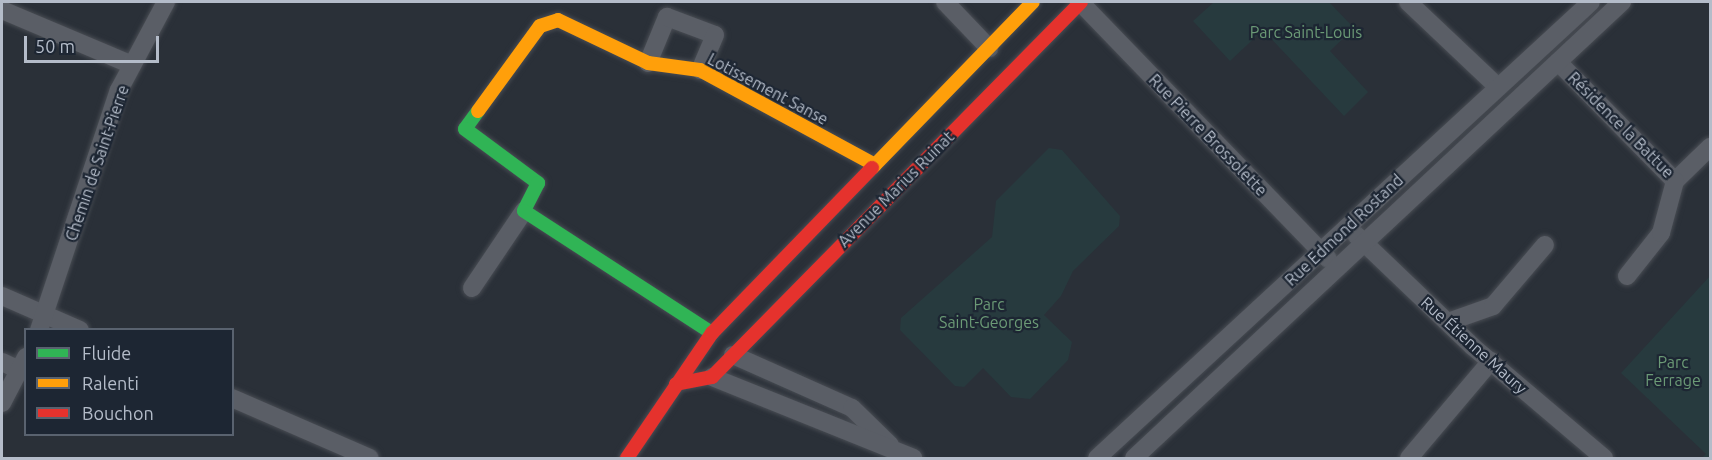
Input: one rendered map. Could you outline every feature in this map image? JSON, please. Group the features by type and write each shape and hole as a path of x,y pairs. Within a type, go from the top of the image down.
{"street":[{"name":"Chemin de Saint-Pierre","path":"43,322 119,90 166,2"},
{"path":"945,2 989,48"},
{"name":"Avenue Marius Ruinat","path":"627,459 712,333 1034,2"},
{"name":"Avenue Marius Ruinat","path":"711,376 1080,2"},
{"name":"Rue Pierre Brossolette","path":"1080,2 1338,268"},
{"path":"1408,2 1498,87"},
{"name":"Rue Edmond Rostand","path":"1097,459 1591,2"},
{"name":"Rue Edmond Rostand","path":"1134,459 1622,2"},
{"path":"2,10 132,65"},
{"path":"648,63 668,17 715,35 700,70"},
{"name":"Lotissement Sanse","path":"524,211 538,183 465,129 540,26 558,20 648,63 700,70 875,165"},
{"name":"Résidence la Battue","path":"1558,62 1675,181 1710,147"},
{"path":"1627,276 1661,232 1675,181"},
{"path":"472,288 524,211 712,333"},
{"name":"Rue Étienne Maury","path":"1347,227 1491,361 1605,459"},
{"path":"1448,322 1493,306 1545,245"},
{"path":"2,296 43,322 71,328"},
{"path":"733,355 852,408 905,455"},
{"path":"1409,459 1491,361"},
{"path":"2,362 22,363 2,403"},
{"path":"676,384 711,376 905,455"},
{"path":"234,399 370,459"}],"green space":[{"name":"Parc Saint-Louis","path":"1214,2 1329,2 1354,28 1330,51 1368,92 1344,116 1263,30 1230,61 1193,21"},
{"name":"Parc Saint-Georges","path":"1049,148 1062,150 1120,216 1119,226 1073,271 1061,296 1044,315 1072,342 1068,360 1030,399 1011,397 983,368 964,387 955,386 900,330 901,318 992,237 996,201"},
{"name":"Parc Ferrage","path":"1710,276 1710,458 1702,458 1706,454 1621,373"}],"traffic: fast":[{"path":"478,111 465,129 538,183 524,211 712,333"}],"traffic: slow":[{"path":"872,168 1033,2"},
{"path":"478,111 540,26 558,20 648,63 700,70 875,165"}],"traffic: jam":[{"path":"676,384 712,377 1081,2"},
{"path":"627,458 712,333 872,168"}]}
